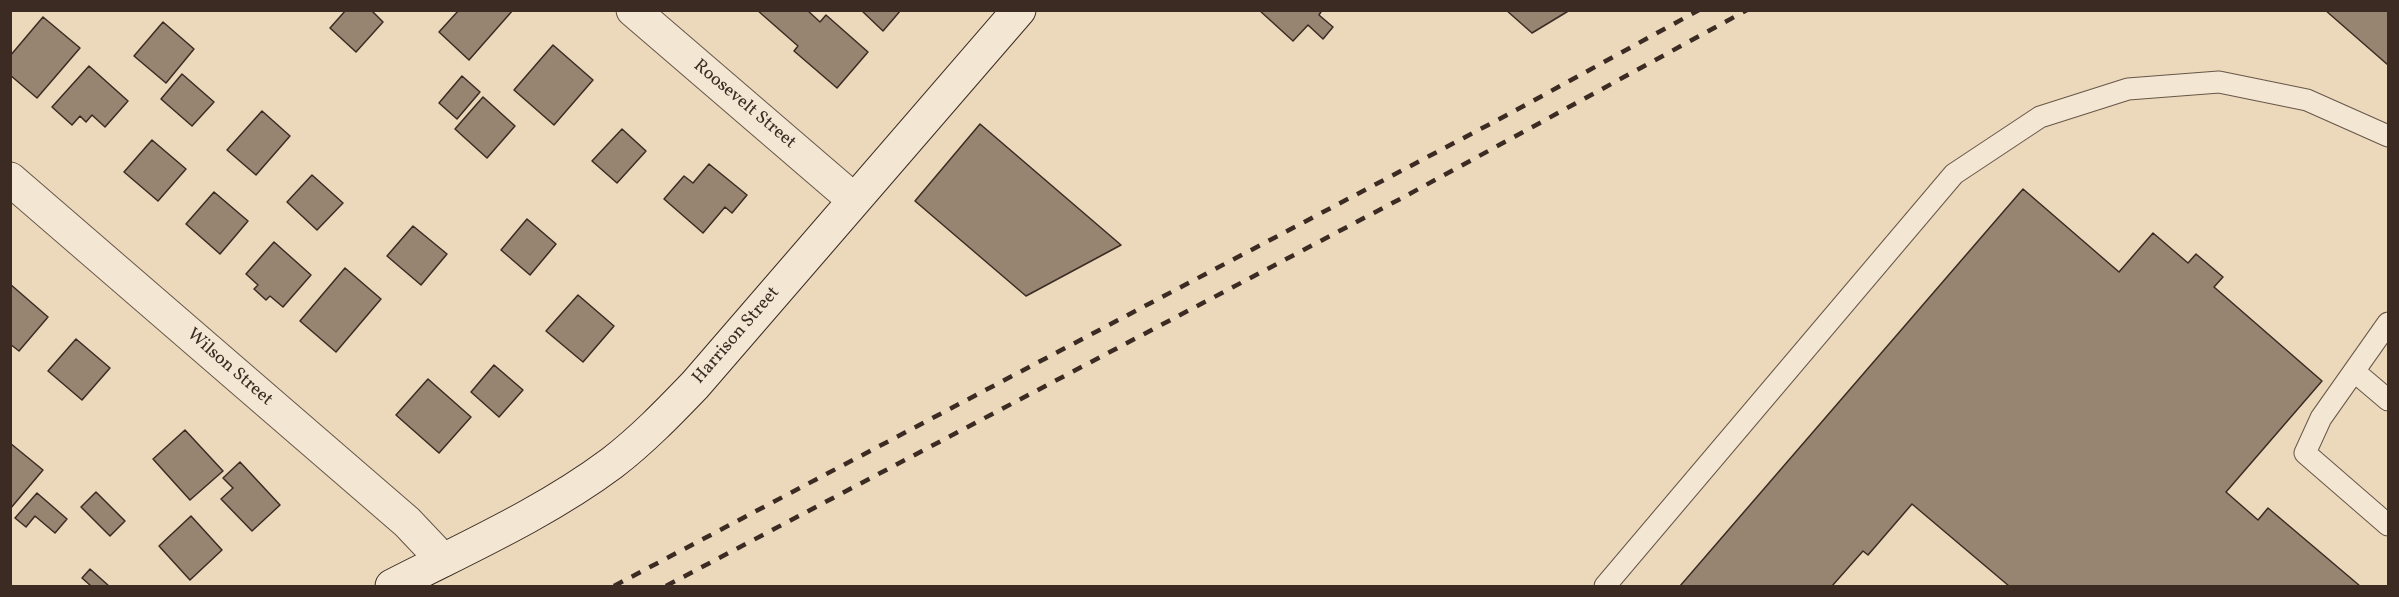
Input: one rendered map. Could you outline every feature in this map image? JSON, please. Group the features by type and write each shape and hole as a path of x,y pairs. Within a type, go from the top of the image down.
{"street":[{"name":"Roosevelt Street","path":"633,10 855,200"},
{"name":"Harrison Street","path":"392,586 566,494 613,462 656,426 695,385 1019,10"},
{"name":"Wilson Street","path":"10,179 407,522 443,560"}],"lane":[{"path":"1605,586 1954,174 2040,117 2128,89 2219,82 2307,100 2388,136"},
{"path":"2388,323 2321,418 2305,453 2388,525"},
{"path":"2355,372 2388,400"}],"building":[{"path":"346,10 371,10 383,22 356,52 330,28"},
{"path":"459,10 513,10 469,60 439,32"},
{"path":"757,10 807,10 820,22 826,15 868,52 837,88 794,51 798,46"},
{"path":"861,10 901,10 883,31"},
{"path":"1259,10 1322,10 1319,15 1333,27 1323,39 1308,25 1293,41"},
{"path":"1506,10 1570,10 1532,33"},
{"path":"2325,10 2388,10 2388,65"},
{"path":"43,17 80,48 37,98 10,75 10,56"},
{"path":"163,22 194,49 166,83 134,56"},
{"path":"553,45 593,80 554,125 514,90"},
{"path":"89,66 128,101 105,127 92,115 86,122 80,116 72,125 52,107"},
{"path":"182,74 214,102 192,126 161,99"},
{"path":"462,76 480,92 457,119 439,103"},
{"path":"483,97 515,126 487,158 455,129"},
{"path":"262,111 290,136 256,175 227,150"},
{"path":"980,124 1121,245 1026,296 915,201"},
{"path":"622,129 646,151 617,183 592,161"},
{"path":"152,140 186,169 158,201 124,172"},
{"path":"709,164 747,195 732,213 725,207 703,233 664,199 684,176 693,183"},
{"path":"312,175 343,203 317,230 287,202"},
{"path":"2023,189 2119,272 2153,233 2188,263 2196,254 2223,277 2214,287 2322,381 2226,492 2258,520 2268,508 2360,586 2009,586 1912,504 1868,555 1863,551 1832,586 1680,586"},
{"path":"214,192 248,221 220,254 186,224"},
{"path":"527,219 556,244 530,275 501,250"},
{"path":"413,226 447,254 421,285 387,256"},
{"path":"274,242 311,275 283,307 270,296 266,300 254,289 258,285 246,274"},
{"path":"345,268 381,299 336,352 300,321"},
{"path":"10,284 48,317 19,351 10,344"},
{"path":"578,295 614,326 583,362 546,331"},
{"path":"76,339 110,368 82,400 48,371"},
{"path":"494,365 523,390 499,417 471,392"},
{"path":"428,379 471,417 439,453 396,415"},
{"path":"185,430 223,471 190,500 153,459"},
{"path":"10,443 43,470 10,509"},
{"path":"240,462 280,505 252,531 221,499 233,488 223,478"},
{"path":"96,492 125,521 110,536 81,507"},
{"path":"37,493 67,519 55,533 35,516 26,527 15,518"},
{"path":"191,516 222,550 190,580 159,546"},
{"path":"90,569 109,586 91,586 82,578"}],"railway":[{"path":"614,586 1509,114 1699,10"},
{"path":"666,586 1402,198 1747,10"}]}
